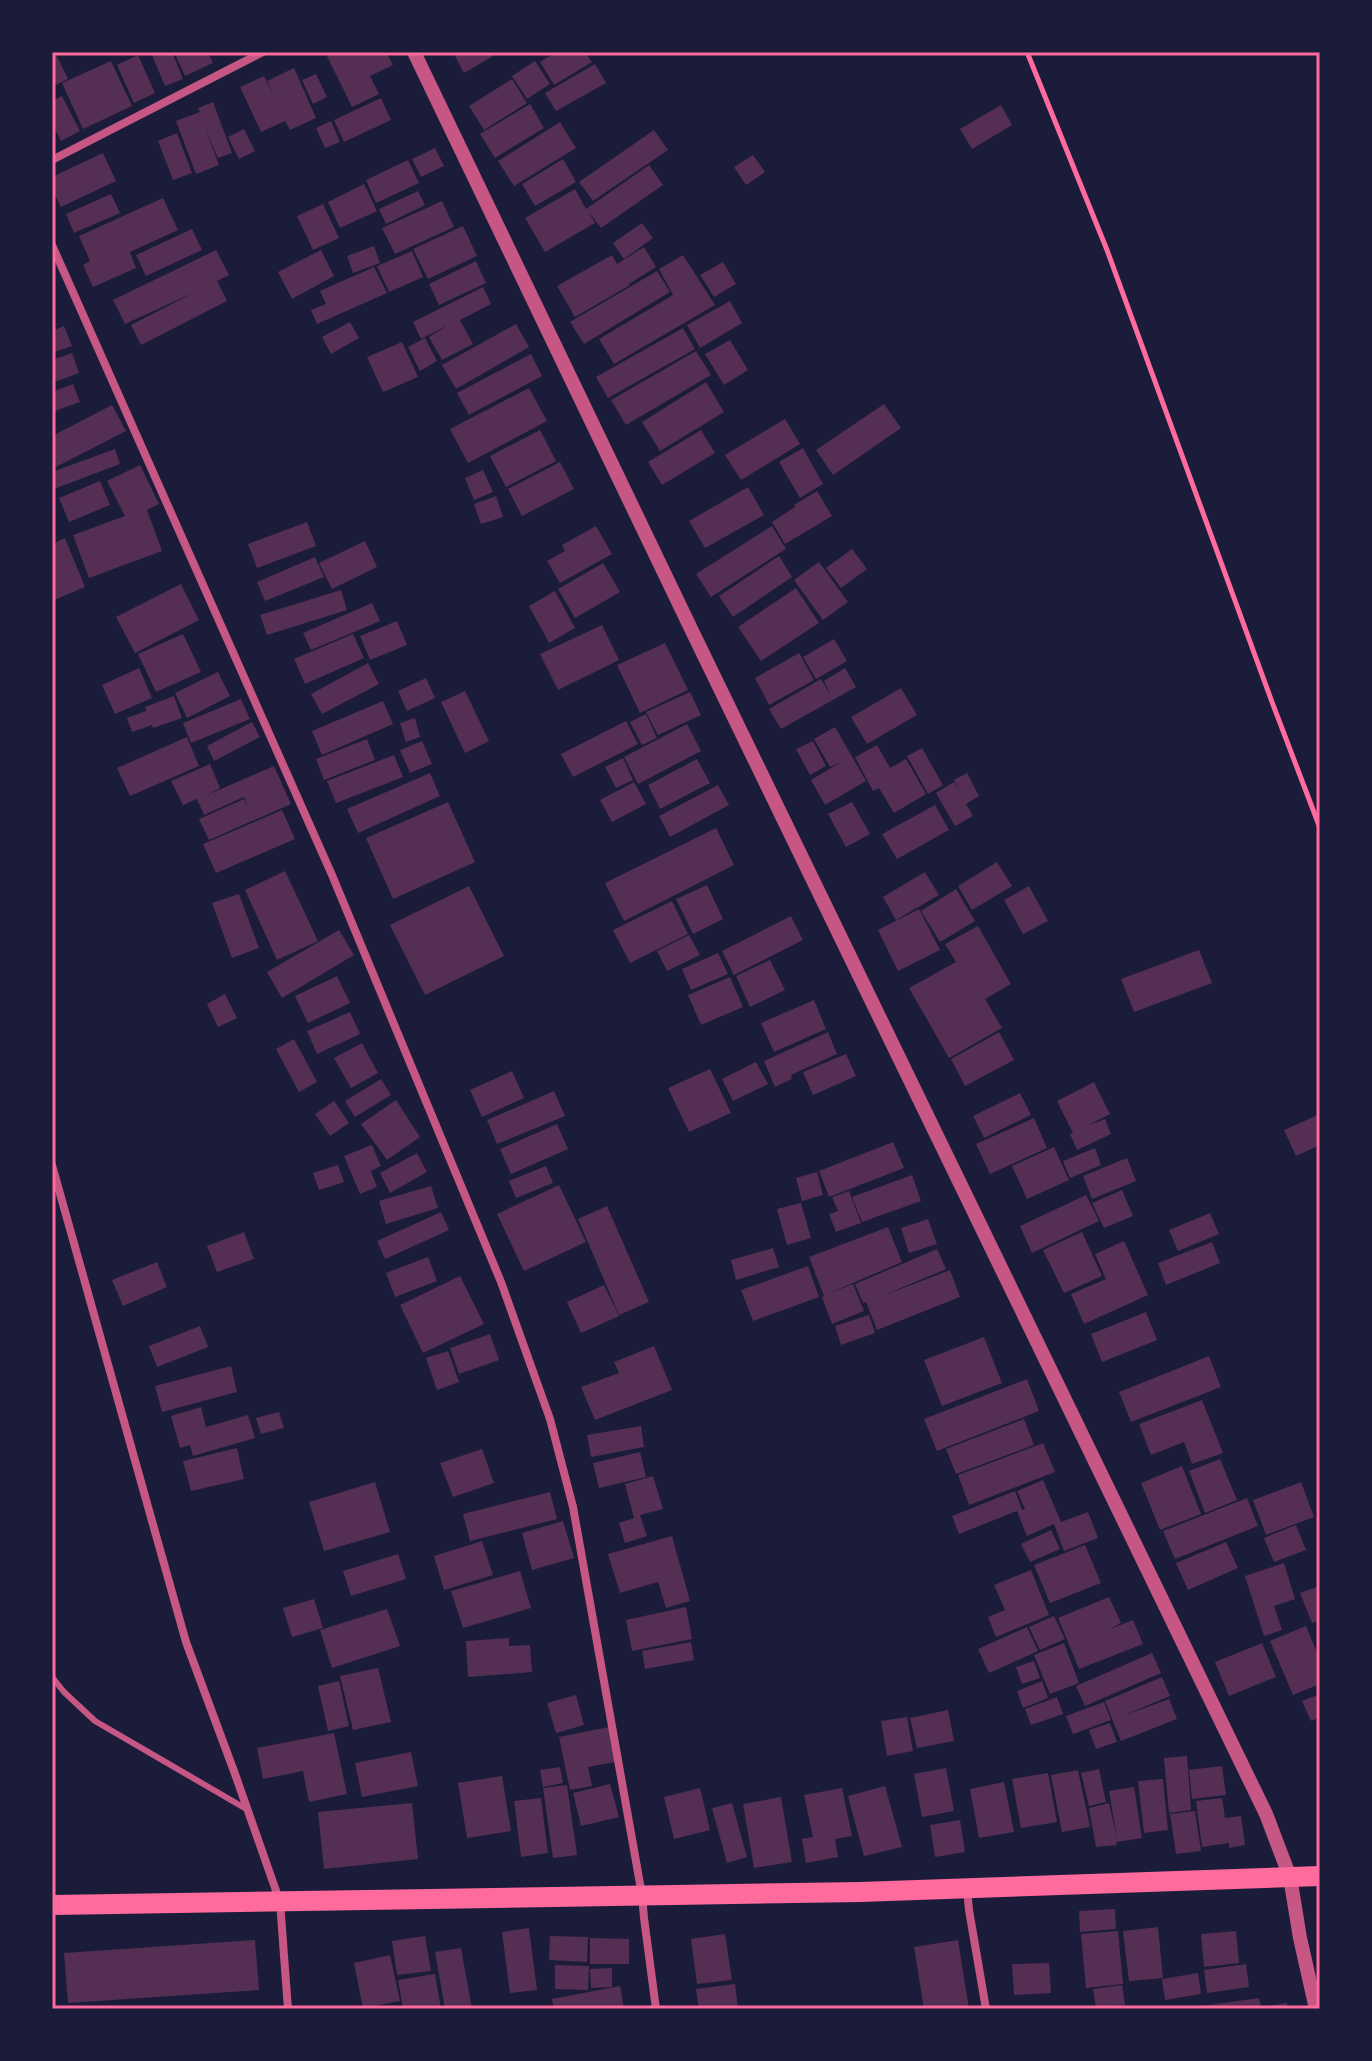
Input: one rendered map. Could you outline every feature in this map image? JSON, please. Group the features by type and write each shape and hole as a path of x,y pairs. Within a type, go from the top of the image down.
{"main road":[{"path":"52,1905 967,1889 1320,1876"}],"street":[{"path":"52,160 263,52"},
{"path":"414,52 1266,1814 1290,1877 1316,2009"},
{"path":"52,245 332,875 501,1282 550,1419 573,1507 642,1895 656,2009"},
{"path":"52,1165 186,1642 280,1902 288,2009"},
{"path":"967,1889 986,2009"}],"lane":[{"path":"52,1677 95,1721 248,1810"}],"path":[{"path":"1027,52 1107,250 1320,828"}],"building":[{"path":"52,52 55,52 68,79 52,87"},
{"path":"172,52 183,79 165,86 151,53"},
{"path":"174,52 208,52 213,63 185,76"},
{"path":"325,52 386,52 393,65 370,76 379,94 352,107"},
{"path":"463,52 491,52 493,56 464,73 455,56"},
{"path":"556,52 585,52 592,62 554,85 540,62"},
{"path":"138,55 155,93 134,103 117,65"},
{"path":"111,61 132,106 83,129 62,83"},
{"path":"535,61 550,84 527,99 512,76"},
{"path":"595,64 606,83 556,111 545,93"},
{"path":"294,68 316,118 290,130 285,121 261,132 240,87 264,76 275,100 267,81"},
{"path":"316,74 327,97 313,104 302,80"},
{"path":"512,79 527,103 484,130 469,106"},
{"path":"62,96 80,131 61,141 52,123 52,101"},
{"path":"381,98 391,120 344,142 334,120"},
{"path":"213,102 232,153 218,158 205,128 219,165 196,174 176,121 200,112 198,108"},
{"path":"530,104 544,128 495,158 480,134"},
{"path":"1001,105 1012,125 972,149 960,129"},
{"path":"331,121 340,142 325,148 316,128"},
{"path":"560,122 576,148 514,186 498,161"},
{"path":"244,129 255,151 239,159 228,137"},
{"path":"654,130 668,150 593,201 579,182"},
{"path":"177,133 192,173 173,180 158,141"},
{"path":"435,148 444,166 421,177 412,159"},
{"path":"103,153 116,181 61,207 52,189 52,177"},
{"path":"753,155 765,172 746,185 734,167"},
{"path":"563,159 576,182 535,206 522,184"},
{"path":"408,160 419,183 376,203 366,180"},
{"path":"649,165 663,185 601,228 588,211 595,223 545,252 525,218 575,189 586,209"},
{"path":"364,184 377,211 340,228 328,202"},
{"path":"418,191 425,205 386,224 379,209"},
{"path":"111,194 120,213 74,233 66,214"},
{"path":"163,198 178,230 130,252 136,268 93,287 83,265 90,261 79,236"},
{"path":"442,201 454,227 395,254 382,228"},
{"path":"323,204 339,238 313,250 297,216"},
{"path":"642,223 653,238 624,259 613,243"},
{"path":"463,226 477,256 428,279 413,249"},
{"path":"192,229 202,250 146,276 136,255"},
{"path":"374,246 380,263 353,273 347,256"},
{"path":"644,247 656,267 575,317 557,286 612,255 617,264"},
{"path":"216,250 229,275 217,281 227,301 141,345 131,325 195,292 125,324 113,300"},
{"path":"321,250 334,276 292,299 278,272"},
{"path":"412,251 423,277 389,292 377,266"},
{"path":"683,255 715,305 614,364 599,339 673,295 659,269"},
{"path":"476,261 486,283 439,305 429,284"},
{"path":"723,262 736,284 714,297 700,275"},
{"path":"374,267 387,293 317,324 311,310 326,304 320,291"},
{"path":"657,271 670,292 584,344 570,322"},
{"path":"483,287 491,304 460,320 473,344 442,360 429,337 448,325 421,339 413,322"},
{"path":"730,301 742,323 700,348 687,325"},
{"path":"350,322 359,338 331,354 322,337"},
{"path":"516,324 529,347 456,389 442,365"},
{"path":"64,326 72,346 52,353 52,331"},
{"path":"683,328 695,349 608,398 596,377"},
{"path":"425,338 437,361 420,371 408,347"},
{"path":"730,340 748,370 724,385 705,354"},
{"path":"402,342 418,377 383,392 367,357"},
{"path":"696,351 711,375 626,425 611,400"},
{"path":"72,353 79,373 52,383 52,360"},
{"path":"531,354 542,376 469,415 457,393"},
{"path":"706,382 724,412 660,451 642,422"},
{"path":"73,384 80,402 52,412 52,392"},
{"path":"529,388 547,421 468,463 450,429"},
{"path":"884,404 901,428 833,475 816,450"},
{"path":"112,405 126,431 54,468 52,436"},
{"path":"785,419 800,444 741,480 725,455"},
{"path":"540,430 556,461 506,487 490,456"},
{"path":"701,430 715,453 662,485 648,462"},
{"path":"803,448 823,484 800,498 779,462"},
{"path":"115,449 120,464 54,489 52,472"},
{"path":"560,462 574,489 522,516 508,489"},
{"path":"140,465 159,504 147,510 162,551 89,578 73,535 125,516 107,481"},
{"path":"483,470 493,492 474,500 465,478"},
{"path":"100,481 110,505 69,522 59,498"},
{"path":"748,487 764,515 705,548 689,521"},
{"path":"817,491 832,516 785,544 772,522"},
{"path":"496,496 503,517 481,524 474,504"},
{"path":"307,522 316,546 257,568 248,544"},
{"path":"596,526 612,554 560,583 547,561 565,551 562,545"},
{"path":"772,526 786,549 711,597 696,574"},
{"path":"65,538 85,587 52,601 52,544"},
{"path":"365,541 377,567 332,589 319,563"},
{"path":"852,549 867,569 841,588 826,568"},
{"path":"779,556 792,577 733,617 719,596"},
{"path":"315,557 324,577 265,601 257,582"},
{"path":"819,562 848,602 823,620 794,580"},
{"path":"603,563 620,592 575,618 558,589"},
{"path":"181,584 199,620 135,653 116,617"},
{"path":"796,588 819,623 761,661 738,627"},
{"path":"341,590 347,610 267,635 260,615"},
{"path":"555,591 575,628 549,643 529,606"},
{"path":"372,603 380,621 311,650 303,633"},
{"path":"397,621 407,645 370,660 360,636"},
{"path":"602,625 619,660 558,690 540,654"},
{"path":"183,634 201,672 156,692 138,654"},
{"path":"353,634 364,658 305,684 294,659"},
{"path":"834,639 847,661 816,679 803,657"},
{"path":"665,643 688,690 640,713 617,665"},
{"path":"799,653 814,680 769,705 755,678"},
{"path":"368,663 379,684 322,714 311,694"},
{"path":"139,668 152,698 115,714 102,685"},
{"path":"845,668 856,687 781,729 769,709 821,679 831,696 824,681"},
{"path":"218,672 230,696 187,718 175,693"},
{"path":"426,678 435,698 407,711 398,691"},
{"path":"901,688 917,715 867,744 851,717"},
{"path":"465,691 489,741 465,753 441,702"},
{"path":"690,692 701,715 658,735 646,712"},
{"path":"174,696 182,718 132,732 127,718"},
{"path":"241,699 250,719 191,743 183,723"},
{"path":"383,701 393,724 322,755 312,731"},
{"path":"646,714 657,738 642,745 630,722"},
{"path":"415,718 420,737 406,742 400,723"},
{"path":"626,721 638,744 573,777 561,754"},
{"path":"252,722 260,737 214,761 207,746"},
{"path":"687,724 701,751 638,784 624,757"},
{"path":"835,727 866,781 825,805 811,780 841,762 830,767 814,739"},
{"path":"187,737 199,766 130,796 117,768"},
{"path":"367,739 375,760 324,780 316,759"},
{"path":"422,741 432,764 410,773 400,750"},
{"path":"813,741 826,766 810,775 796,749"},
{"path":"877,745 890,768 906,759 926,794 894,813 879,788 873,791 855,757"},
{"path":"922,748 943,785 928,794 907,756"},
{"path":"394,755 403,777 336,803 327,781"},
{"path":"623,758 633,780 616,788 605,767"},
{"path":"697,759 710,783 660,809 648,785"},
{"path":"210,764 220,788 207,795 274,766 291,804 209,840 199,819 244,799 249,808 244,797 204,815 197,799 183,805 171,781"},
{"path":"430,773 440,796 358,833 347,809"},
{"path":"967,773 979,796 966,804 973,816 955,826 936,793 954,782 960,792 954,780"},
{"path":"634,782 646,804 612,822 600,800"},
{"path":"718,785 729,805 670,837 659,816"},
{"path":"448,802 475,862 393,899 366,838"},
{"path":"852,802 870,834 846,847 828,814"},
{"path":"935,805 949,830 897,859 882,834"},
{"path":"282,810 295,839 216,873 203,844"},
{"path":"716,828 734,865 624,921 605,883"},
{"path":"997,862 1012,886 972,910 958,886"},
{"path":"285,871 318,941 277,960 245,890"},
{"path":"925,872 939,895 896,920 883,897"},
{"path":"707,885 723,919 693,934 676,899"},
{"path":"469,886 504,956 425,995 390,925"},
{"path":"1029,886 1048,921 1023,934 1004,900"},
{"path":"956,889 975,921 940,942 921,911"},
{"path":"239,894 259,948 232,958 212,903"},
{"path":"672,901 688,934 630,963 613,930"},
{"path":"919,909 940,950 898,971 878,930"},
{"path":"791,916 803,940 734,975 722,951"},
{"path":"978,926 1011,984 985,999 1002,1028 949,1058 909,988 956,962 945,944"},
{"path":"339,930 354,955 282,998 267,972"},
{"path":"689,935 700,955 667,971 657,951"},
{"path":"1199,950 1212,983 1134,1012 1121,979"},
{"path":"718,953 728,974 691,990 682,969"},
{"path":"770,960 785,990 750,1007 736,976"},
{"path":"337,976 350,1003 308,1023 295,996"},
{"path":"730,977 743,1007 701,1025 688,995"},
{"path":"225,994 237,1018 218,1027 207,1004"},
{"path":"814,1000 826,1029 774,1052 761,1023"},
{"path":"350,1012 360,1034 317,1054 307,1031"},
{"path":"828,1032 837,1054 791,1075 792,1079 775,1087 764,1061"},
{"path":"999,1032 1014,1060 965,1086 951,1059"},
{"path":"294,1039 317,1082 299,1092 276,1049"},
{"path":"362,1043 378,1073 351,1088 334,1058"},
{"path":"846,1054 856,1076 813,1095 803,1072"},
{"path":"756,1062 768,1084 733,1101 722,1079"},
{"path":"710,1069 731,1113 689,1132 668,1088"},
{"path":"512,1071 524,1098 482,1117 470,1090"},
{"path":"381,1079 391,1095 355,1117 345,1101"},
{"path":"1094,1082 1110,1114 1087,1126 1105,1119 1111,1134 1077,1150 1070,1134 1073,1133 1057,1101"},
{"path":"554,1091 565,1116 497,1144 487,1120"},
{"path":"1020,1093 1031,1115 984,1138 973,1116"},
{"path":"396,1100 420,1137 387,1160 361,1124"},
{"path":"334,1101 349,1123 330,1136 315,1114"},
{"path":"1320,1114 1320,1145 1296,1156 1284,1130"},
{"path":"1034,1118 1047,1148 990,1174 976,1144"},
{"path":"557,1124 568,1149 511,1174 500,1149"},
{"path":"893,1142 904,1168 829,1197 819,1171"},
{"path":"372,1145 381,1166 371,1171 377,1187 360,1194 344,1156"},
{"path":"1054,1147 1069,1180 1027,1199 1012,1166"},
{"path":"1095,1148 1101,1165 1070,1178 1063,1161"},
{"path":"417,1153 427,1172 390,1193 380,1173"},
{"path":"1127,1158 1136,1181 1092,1199 1083,1176"},
{"path":"338,1165 344,1182 319,1190 313,1173"},
{"path":"546,1166 553,1183 516,1198 509,1181"},
{"path":"817,1172 823,1195 802,1201 796,1178"},
{"path":"912,1175 921,1201 862,1222 852,1197"},
{"path":"559,1185 586,1242 524,1271 497,1214"},
{"path":"431,1186 438,1208 386,1224 379,1201"},
{"path":"1122,1190 1133,1216 1104,1228 1092,1203"},
{"path":"849,1191 861,1223 836,1232 829,1214 838,1211 832,1197"},
{"path":"1086,1195 1099,1221 1032,1253 1020,1226"},
{"path":"801,1203 811,1238 787,1245 777,1209"},
{"path":"607,1206 649,1302 619,1315 578,1219"},
{"path":"441,1212 449,1230 385,1259 377,1241"},
{"path":"1210,1213 1219,1234 1178,1251 1169,1230"},
{"path":"928,1219 937,1244 909,1253 901,1228"},
{"path":"888,1227 902,1262 827,1294 853,1284 864,1311 832,1324 809,1257"},
{"path":"244,1232 254,1259 217,1272 207,1246"},
{"path":"1082,1232 1102,1276 1064,1293 1043,1250"},
{"path":"1124,1241 1148,1295 1084,1324 1071,1294 1106,1279 1095,1254"},
{"path":"1212,1242 1220,1263 1166,1285 1158,1263"},
{"path":"773,1248 779,1267 736,1280 731,1260"},
{"path":"937,1249 946,1269 880,1297 950,1270 960,1297 877,1330 855,1284"},
{"path":"428,1257 437,1281 395,1297 386,1273"},
{"path":"157,1262 167,1287 123,1306 112,1280"},
{"path":"808,1266 819,1297 753,1321 741,1290"},
{"path":"460,1276 484,1324 423,1353 400,1305"},
{"path":"604,1285 619,1316 581,1333 567,1302"},
{"path":"1146,1312 1157,1340 1102,1362 1091,1334"},
{"path":"869,1315 875,1333 841,1345 835,1326"},
{"path":"200,1326 208,1347 157,1367 149,1346"},
{"path":"490,1334 499,1360 459,1374 450,1348"},
{"path":"984,1337 1002,1383 942,1406 924,1360"},
{"path":"654,1346 672,1390 595,1420 581,1387 619,1373 614,1362"},
{"path":"448,1351 459,1382 437,1390 426,1358"},
{"path":"1209,1356 1221,1387 1131,1422 1119,1392"},
{"path":"231,1366 237,1392 162,1412 155,1386"},
{"path":"1027,1379 1039,1411 937,1451 924,1419"},
{"path":"1202,1400 1223,1453 1192,1464 1184,1442 1151,1455 1139,1424"},
{"path":"201,1407 206,1427 248,1415 255,1438 193,1456 190,1445 180,1448 171,1416"},
{"path":"279,1412 284,1428 261,1434 256,1418"},
{"path":"1024,1419 1034,1445 956,1474 946,1449"},
{"path":"641,1426 644,1447 591,1457 587,1435"},
{"path":"1043,1443 1055,1472 969,1505 958,1475"},
{"path":"237,1448 244,1479 191,1491 183,1461"},
{"path":"482,1449 494,1483 453,1497 440,1463"},
{"path":"640,1452 646,1477 599,1488 593,1463"},
{"path":"1220,1459 1237,1500 1205,1513 1189,1471"},
{"path":"1182,1466 1201,1514 1160,1530 1141,1483"},
{"path":"653,1476 663,1509 640,1515 647,1536 625,1543 619,1523 634,1518 625,1484"},
{"path":"1043,1480 1061,1522 1088,1512 1098,1538 1064,1551 1054,1524 1027,1536 1017,1511 959,1534 952,1516 1015,1491 1022,1510 1025,1509 1017,1491"},
{"path":"375,1482 390,1532 324,1551 309,1502"},
{"path":"1301,1482 1314,1517 1266,1535 1253,1500"},
{"path":"550,1492 557,1519 470,1541 463,1514"},
{"path":"1247,1498 1258,1526 1175,1559 1163,1531"},
{"path":"563,1521 574,1558 532,1570 522,1533"},
{"path":"1296,1525 1306,1550 1274,1562 1264,1538"},
{"path":"1051,1530 1060,1549 1030,1562 1021,1544"},
{"path":"672,1536 690,1601 666,1608 658,1582 620,1593 608,1554"},
{"path":"482,1541 493,1575 444,1590 434,1556"},
{"path":"1226,1542 1238,1568 1188,1590 1176,1563"},
{"path":"1085,1545 1101,1583 1050,1603 1034,1565"},
{"path":"398,1554 406,1579 351,1596 343,1571"},
{"path":"1284,1563 1295,1599 1274,1606 1282,1630 1264,1636 1245,1576"},
{"path":"1031,1570 1049,1615 996,1637 988,1617 1005,1610 994,1585"},
{"path":"520,1571 531,1608 463,1628 451,1591"},
{"path":"1320,1586 1320,1620 1312,1623 1300,1593"},
{"path":"1109,1597 1121,1623 1110,1629 1133,1620 1143,1644 1079,1669 1058,1618"},
{"path":"314,1599 323,1628 292,1637 283,1608"},
{"path":"686,1607 692,1639 632,1651 626,1620"},
{"path":"387,1609 400,1646 332,1668 320,1630"},
{"path":"1054,1616 1065,1639 1040,1650 1029,1627"},
{"path":"1306,1626 1320,1660 1320,1684 1293,1695 1270,1641"},
{"path":"1027,1627 1038,1651 989,1673 978,1649"},
{"path":"509,1638 509,1646 530,1645 532,1672 468,1677 466,1641"},
{"path":"691,1642 694,1660 645,1669 642,1651"},
{"path":"1064,1643 1079,1683 1050,1694 1034,1655"},
{"path":"1262,1643 1276,1677 1229,1696 1215,1662"},
{"path":"1152,1653 1161,1673 1085,1706 1076,1686"},
{"path":"1034,1661 1040,1678 1022,1684 1016,1667"},
{"path":"378,1668 391,1722 353,1730 340,1676"},
{"path":"1162,1677 1170,1696 1120,1717 1169,1699 1177,1719 1121,1741 1105,1701"},
{"path":"339,1681 349,1726 328,1731 318,1686"},
{"path":"1042,1681 1048,1698 1023,1708 1017,1691"},
{"path":"1320,1694 1320,1717 1311,1721 1302,1701"},
{"path":"576,1695 584,1725 556,1733 547,1703"},
{"path":"1057,1697 1063,1714 1031,1725 1025,1709"},
{"path":"1104,1702 1111,1720 1073,1734 1066,1716"},
{"path":"948,1710 954,1741 917,1748 910,1718"},
{"path":"907,1717 913,1751 887,1756 881,1721"},
{"path":"1110,1723 1117,1742 1096,1749 1089,1730"},
{"path":"609,1727 615,1762 588,1767 592,1786 570,1790 559,1737"},
{"path":"334,1733 347,1794 309,1802 303,1771 263,1779 257,1748"},
{"path":"411,1752 418,1786 362,1797 355,1763"},
{"path":"1187,1756 1191,1810 1169,1813 1164,1758"},
{"path":"1222,1766 1226,1795 1192,1799 1189,1770"},
{"path":"560,1767 563,1783 543,1787 540,1770"},
{"path":"946,1768 954,1811 922,1817 914,1774"},
{"path":"1099,1769 1106,1802 1089,1806 1081,1773"},
{"path":"1078,1770 1090,1827 1062,1832 1051,1775"},
{"path":"1048,1773 1057,1822 1021,1828 1012,1779"},
{"path":"502,1776 511,1831 467,1838 458,1783"},
{"path":"1163,1779 1168,1830 1144,1833 1138,1781"},
{"path":"1004,1782 1014,1832 979,1838 970,1789"},
{"path":"610,1784 619,1817 581,1826 573,1793"},
{"path":"567,1785 577,1855 553,1858 543,1788"},
{"path":"885,1786 902,1847 864,1856 848,1796"},
{"path":"1134,1787 1142,1838 1096,1847 1089,1808 1109,1803 1117,1838 1109,1791"},
{"path":"700,1788 710,1830 674,1839 664,1797"},
{"path":"842,1788 852,1836 835,1839 838,1857 806,1863 802,1839 813,1837 804,1795"},
{"path":"781,1797 792,1862 754,1868 743,1804"},
{"path":"541,1798 548,1853 521,1857 514,1801"},
{"path":"1222,1798 1225,1818 1241,1816 1245,1845 1229,1848 1229,1843 1202,1847 1196,1801"},
{"path":"412,1803 418,1859 324,1869 318,1812"},
{"path":"732,1803 747,1857 727,1863 712,1808"},
{"path":"1195,1811 1201,1851 1176,1854 1170,1814"},
{"path":"960,1820 965,1852 935,1857 930,1825"},
{"path":"1115,1909 1116,1929 1080,1932 1079,1911"},
{"path":"1158,1927 1163,1978 1129,1981 1123,1931"},
{"path":"529,1928 537,1990 510,1993 502,1932"},
{"path":"1118,1931 1123,1984 1086,1988 1081,1934"},
{"path":"1236,1931 1239,1963 1204,1967 1201,1934"},
{"path":"725,1934 732,1980 697,1984 691,1939"},
{"path":"425,1936 431,1971 397,1975 392,1941"},
{"path":"550,1936 588,1937 587,1962 549,1960"},
{"path":"590,1938 629,1939 629,1964 590,1964"},
{"path":"255,1940 259,1990 68,2003 64,1953"},
{"path":"958,1940 969,2009 924,2009 914,1947"},
{"path":"461,1948 472,2009 445,2009 435,1952"},
{"path":"390,1955 400,2001 363,2008 354,1963"},
{"path":"1049,1963 1051,1993 1014,1995 1012,1964"},
{"path":"1246,1964 1249,1987 1207,1993 1204,1970"},
{"path":"555,1965 589,1966 588,1990 555,1989"},
{"path":"612,1968 612,1987 591,1988 590,1969"},
{"path":"1198,1973 1201,1994 1165,2000 1162,1979"},
{"path":"435,1974 441,2009 403,2009 398,1980"},
{"path":"735,1984 738,2009 699,2009 696,1989"},
{"path":"1122,1985 1125,2005 1096,2009 1093,1989"},
{"path":"620,1986 624,2009 554,2009 552,1999"},
{"path":"1259,1998 1261,2007 1287,2003 1288,2009 1194,2009 1194,2007"}]}
